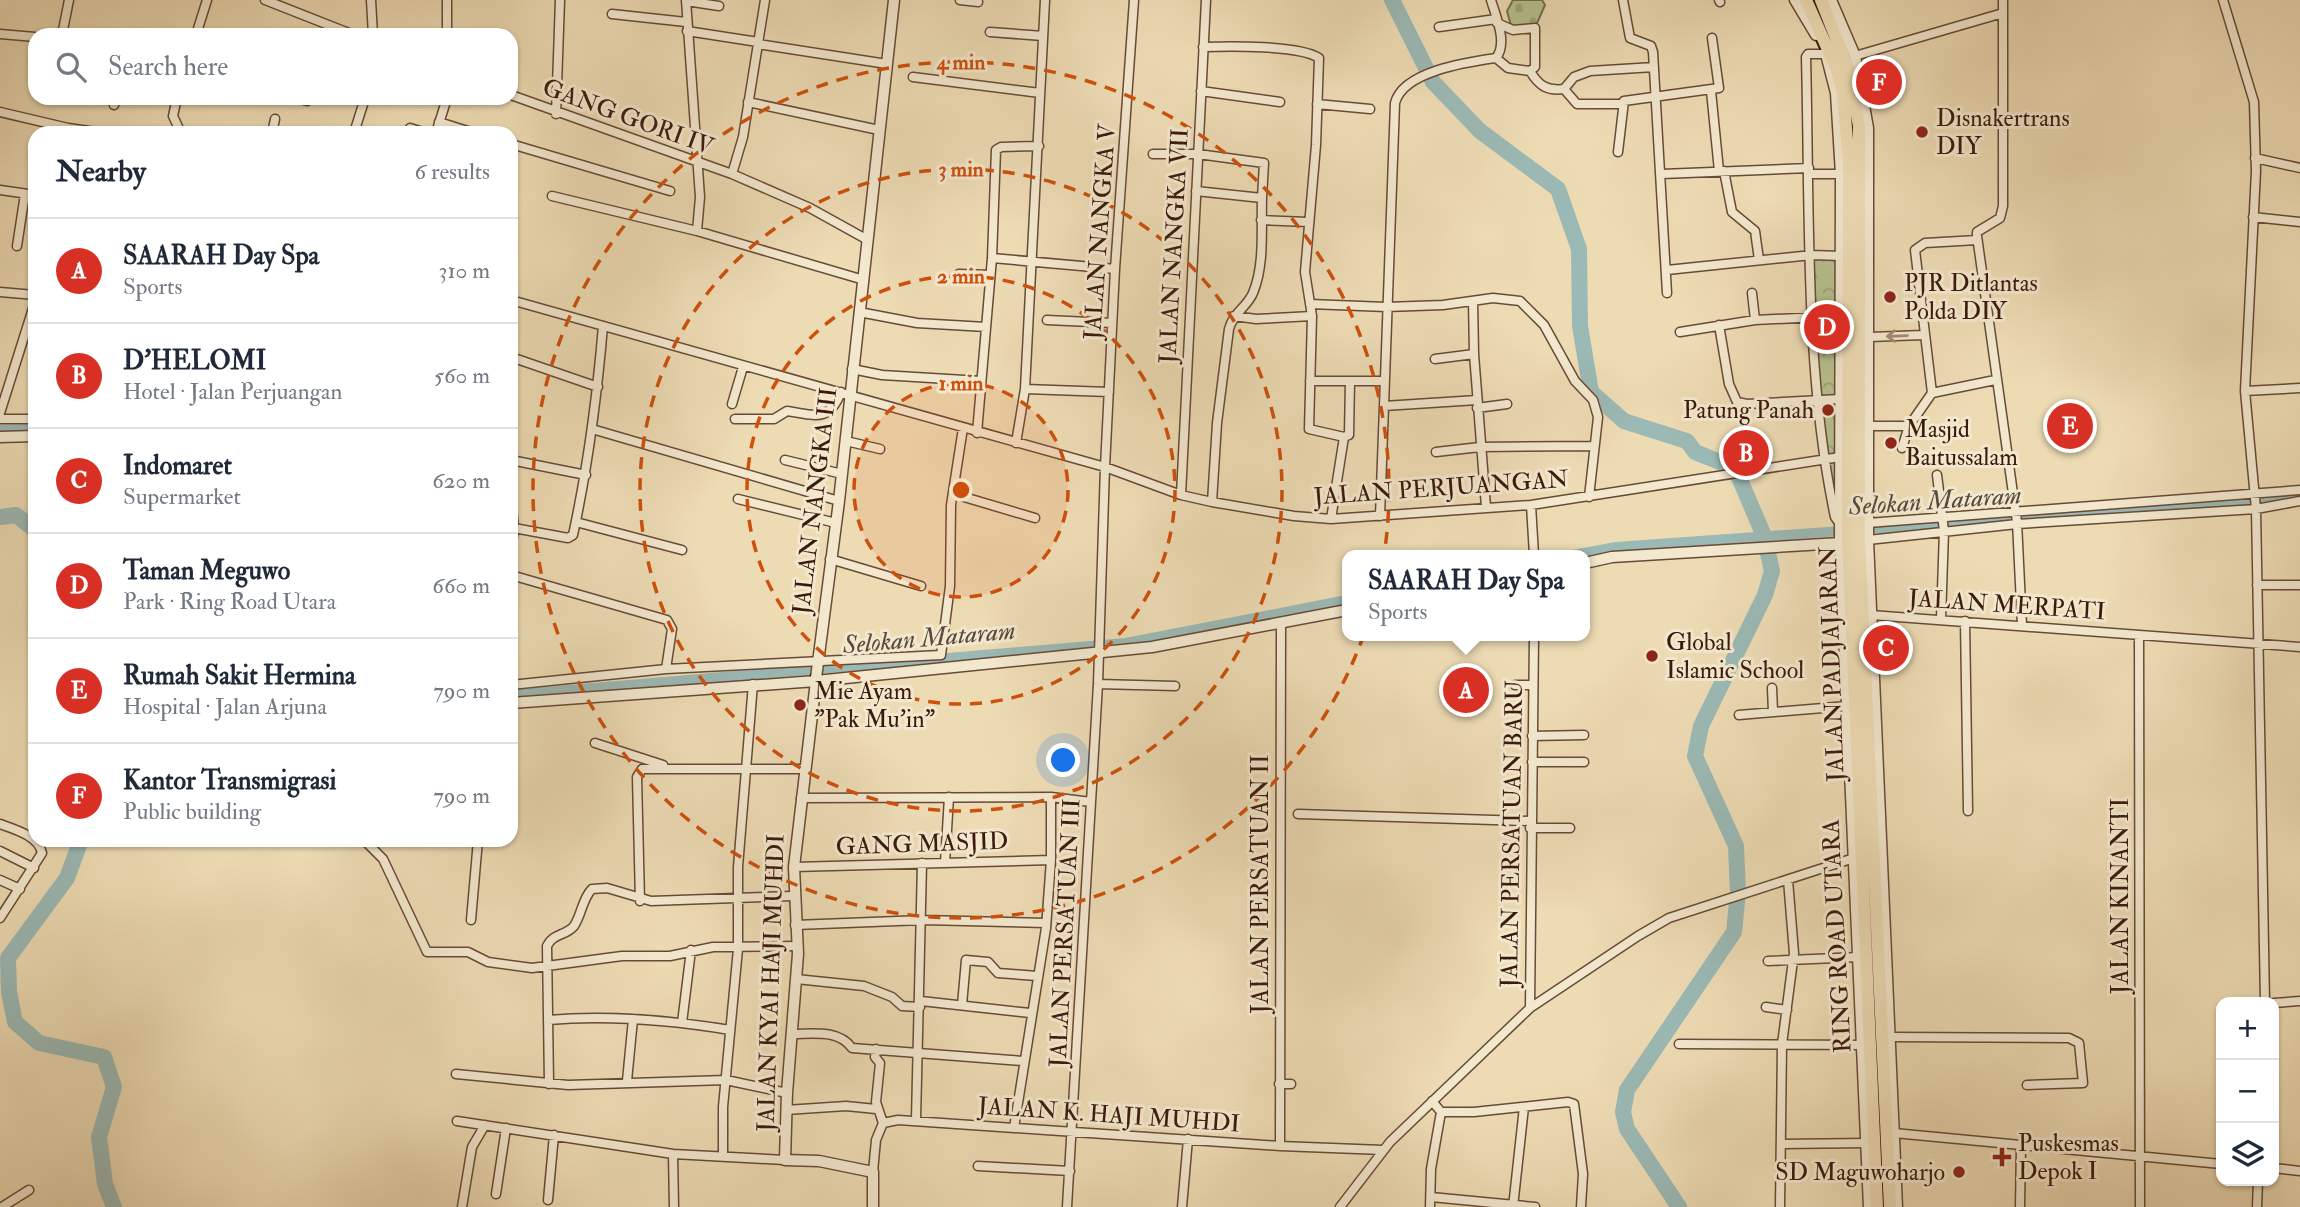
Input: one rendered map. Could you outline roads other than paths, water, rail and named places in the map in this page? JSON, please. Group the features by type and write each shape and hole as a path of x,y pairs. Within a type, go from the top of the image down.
{"highway":[{"name":"JALAN PADJAJARAN","path":"1806,0 1824,35 1843,93 1850,163 1845,215 1855,586 1861,611 1892,1183 1890,1207"},
{"name":"JALAN PADJAJARAN","path":"1821,0 1848,68 1859,126 1865,386 1854,524"},
{"name":"JALAN PADJAJARAN","path":"1861,611 1849,672 1877,1207"}],"street":[{"path":"63,28 69,0"},
{"path":"198,28 207,0"},
{"path":"265,0 337,28"},
{"path":"371,0 373,28"},
{"path":"447,0 447,28"},
{"path":"556,114 560,0"},
{"path":"765,0 748,102 732,174 810,208 866,239"},
{"name":"JALAN NANGKA III","path":"804,769 839,501 846,440 845,393 852,369 864,280 866,239 894,0"},
{"path":"960,0 978,2"},
{"path":"1016,443 1025,389 1045,0"},
{"name":"JALAN NANGKA V","path":"1105,467 1115,269 1134,0"},
{"name":"JALAN NANGKA VII","path":"1181,495 1206,0"},
{"path":"1491,0 1502,46 1496,58"},
{"path":"1623,0 1630,38 1651,46 1662,174 1661,213 1667,293"},
{"name":"RING ROAD UTARA","path":"1795,0 1825,54 1836,93 1845,215 1841,256 1840,457 1854,524"},
{"name":"RING ROAD UTARA","path":"1830,0 1854,56 1868,128 1870,337 1865,386 1868,426 1854,524 1847,706 1869,1207"},
{"path":"2003,0 2003,206 2000,218 1977,232 1977,240 2016,518 2022,625"},
{"path":"2223,0 2254,102 2255,158 2245,391 2255,502 2265,997"},
{"path":"697,231 700,197 686,1 719,6"},
{"path":"1854,56 2003,13"},
{"path":"612,14 758,43 887,64"},
{"path":"1439,27 1497,21 1513,30 1535,28 1535,67 1530,71"},
{"path":"324,28 325,23"},
{"path":"990,32 1042,36"},
{"path":"0,34 28,36"},
{"path":"1496,58 1508,68 1530,71 1545,88 1564,89 1577,104 1622,104 1628,99 1711,91 1719,84 1713,38"},
{"path":"1203,47 1237,45 1317,56 1316,145 1305,272 1312,316 1308,429 1344,437 1350,433 1350,381"},
{"path":"1825,54 1808,54 1806,57 1815,400 1823,460 1835,517 1854,524 1943,524 2300,501"},
{"path":"1380,516 1386,307 1396,142 1395,103 1401,89 1419,77 1496,58"},
{"path":"1564,89 1574,77 1590,71 1654,67"},
{"path":"913,77 1040,93"},
{"path":"1201,91 1280,102"},
{"path":"1711,91 1721,172 1730,208 1755,231 1759,260"},
{"name":"GANG GORI IV","path":"518,98 556,114 732,174"},
{"path":"748,102 879,131"},
{"path":"1317,104 1370,109"},
{"path":"1618,152 1622,104"},
{"path":"175,105 173,116 178,126"},
{"path":"357,126 363,105"},
{"path":"438,126 445,105"},
{"path":"0,112 49,126"},
{"path":"274,126 275,119"},
{"path":"439,122 452,126"},
{"path":"518,146 670,191"},
{"path":"977,433 992,258 996,150 1001,146 1039,146"},
{"path":"1153,154 1198,154 1263,162 1258,280 1248,305 1234,316 1228,329 1218,411 1212,502"},
{"path":"2255,158 2300,168"},
{"path":"1662,174 1809,171 1841,174"},
{"path":"0,190 28,194"},
{"path":"1196,191 1262,198"},
{"path":"17,246 25,194"},
{"path":"552,196 697,231 864,280"},
{"path":"2253,216 2300,222"},
{"path":"1261,220 1308,222"},
{"path":"1902,448 1909,426 1931,393 1915,250 1925,243 1977,240"},
{"path":"1667,270 1812,255 1841,256"},
{"path":"992,258 1115,269"},
{"path":"959,274 990,275"},
{"path":"0,292 28,294"},
{"path":"1752,293 1755,320"},
{"path":"1310,304 1386,307 1515,299 1535,313 1575,381 1593,400 1598,417 1588,497"},
{"path":"1473,301 1477,404 1486,507"},
{"name":"JALAN PERJUANGAN","path":"518,302 1105,467 1181,495 1294,516 1331,519 1531,506 1840,457"},
{"path":"859,312 918,323 986,327"},
{"path":"1234,316 1256,319 1312,316"},
{"path":"1680,332 1755,320 1840,316"},
{"path":"1047,320 1112,323"},
{"path":"0,413 28,325"},
{"path":"1719,325 1730,384 1737,402 1747,404 1840,399"},
{"path":"518,529 568,538 573,535 586,475 603,326"},
{"path":"1870,337 1923,335"},
{"path":"1435,359 1474,354"},
{"path":"518,359 598,387"},
{"path":"732,404 743,367"},
{"path":"852,369 882,375 981,381"},
{"path":"1931,393 1995,380"},
{"path":"1310,381 1384,381"},
{"path":"2245,391 2300,388"},
{"path":"1025,389 1109,392"},
{"path":"735,419 774,419 787,411 813,415 827,413 834,409 845,393"},
{"path":"1384,406 1507,404"},
{"path":"0,419 28,419"},
{"path":"1868,426 1909,426"},
{"path":"518,684 666,669 941,654 950,586 950,512 963,428"},
{"path":"592,429 839,501"},
{"path":"0,437 28,436"},
{"path":"1331,519 1344,437"},
{"path":"846,440 880,449"},
{"path":"1436,452 1480,447 1594,446"},
{"path":"785,460 842,474"},
{"path":"518,461 586,475"},
{"path":"1100,647 1105,467"},
{"path":"1937,475 1943,524 1941,619"},
{"path":"2016,518 2255,502 2300,490"},
{"path":"954,494 1035,518"},
{"path":"738,499 836,523"},
{"path":"1531,506 1534,550"},
{"path":"576,522 682,550"},
{"path":"1590,562 1612,557 1854,540 1943,524"},
{"name":"RING ROAD UTARA","path":"1854,540 1889,1037 1894,1133 1892,1183 1897,1207"},
{"path":"830,559 920,586"},
{"path":"518,577 667,620 672,629 666,669"},
{"path":"2257,585 2300,585"},
{"path":"518,702 816,679 1100,647 1152,647 1342,611"},
{"name":"JALAN MERPATI","path":"1861,611 2300,647"},
{"path":"1965,621 1968,811"},
{"name":"JALAN PERSATUAN II","path":"1280,1146 1281,622"},
{"name":"JALAN KINANTI","path":"2139,635 2140,1207"},
{"name":"JALAN PERSATUAN BARU","path":"1340,1207 1383,1150 1530,1008 1534,641"},
{"name":"JALAN PERSATUAN III","path":"1068,1207 1100,647"},
{"path":"723,1156 726,1080 738,949 744,768 753,684"},
{"path":"1098,684 1175,686"},
{"path":"1515,685 1533,685"},
{"path":"1772,688 1773,712"},
{"path":"1739,715 1847,706"},
{"path":"1532,736 1584,735"},
{"path":"595,743 669,767"},
{"path":"1532,762 1584,762"},
{"path":"640,901 637,777 642,769 804,769"},
{"name":"JALAN KYAI HAJI MUHDI","path":"804,769 794,867 796,979 785,1160 819,1161 873,1172"},
{"path":"945,863 949,797"},
{"path":"1014,1128 1046,923 1051,860 1051,797"},
{"path":"801,798 1051,797 1091,802"},
{"path":"1298,814 1570,828"},
{"path":"0,824 28,839"},
{"path":"0,918 43,853 41,847"},
{"path":"371,847 383,859 427,953 468,952 505,966 548,966 622,956 654,958 691,950 797,946"},
{"path":"471,920 477,847"},
{"path":"0,851 34,868"},
{"path":"1530,1008 1669,918 1854,858"},
{"name":"GANG MASJID","path":"794,867 1051,860"},
{"path":"916,1120 916,1052 923,920 922,863"},
{"path":"0,880 20,889"},
{"path":"1780,1207 1782,1044 1794,961 1788,880"},
{"path":"549,1084 548,942 576,923 592,889 607,888 640,901 738,900 793,896"},
{"path":"795,925 923,920 1046,923"},
{"path":"682,1023 691,950"},
{"path":"1768,961 1859,957"},
{"path":"962,1005 966,960 988,962 998,972 1037,976"},
{"path":"796,979 864,986 892,997 902,1006 962,1005 1030,1013"},
{"path":"2279,1003 2300,1002"},
{"path":"1766,1007 1787,1010"},
{"path":"548,1020 592,1017 633,1019 730,1030"},
{"path":"627,1081 633,1019"},
{"path":"791,1034 835,1035 846,1040 852,1048 1023,1061"},
{"path":"1889,1037 2069,1038 2079,1043 2083,1056 2083,1083 2027,1085"},
{"path":"1679,1044 1863,1045"},
{"path":"873,1207 876,1140 883,1123 876,1109 880,1063 875,1057 876,1049"},
{"path":"456,1074 549,1084 726,1080 787,1093"},
{"path":"1279,1084 1291,1084"},
{"path":"1430,1207 1431,1169 1441,1112 1432,1101"},
{"path":"1441,1112 1474,1112 1568,1102 1574,1104 1583,1174 1581,1207"},
{"path":"786,1110 846,1106 876,1109"},
{"path":"1513,1205 1524,1107"},
{"name":"JALAN K. HAJI MUHDI","path":"883,1123 916,1120 1280,1146 1383,1150"},
{"path":"457,1121 673,1154 785,1160"},
{"path":"462,1207 472,1147 485,1125"},
{"path":"496,1194 506,1128"},
{"path":"1894,1133 2216,1164"},
{"path":"548,1200 554,1135"},
{"path":"1182,1207 1188,1139"},
{"path":"1781,1144 1867,1143"},
{"path":"2020,1207 2021,1146"},
{"path":"673,1154 674,1207"},
{"path":"978,1166 1070,1171"},
{"path":"2279,1169 2300,1171"},
{"path":"2258,1186 2258,1207"},
{"path":"2,1207 29,1190"},
{"path":"1431,1197 1535,1207"}],"waterway":[{"path":"1392,0 1433,82 1480,131 1558,189 1579,249 1580,326 1591,392 1624,421 1687,441 1695,452 1735,468 1764,536 1772,571 1765,595 1701,726 1695,756 1736,846 1738,892 1734,932 1627,1090 1623,1112 1627,1129 1679,1207"},
{"name":"Selokan Mataram","path":"0,430 28,429"},
{"name":"Selokan Mataram","path":"1590,552 1616,547 2249,502 2300,495"},
{"path":"0,517 16,515 28,524"},
{"name":"Selokan Mataram","path":"518,694 1126,643 1342,601"},
{"path":"78,847 67,878 8,958 9,992 15,1022 39,1043 104,1057 114,1087 99,1137 105,1184 114,1207"}],"place":[{"name":"Kantor Transmigrasi","path":"1879,82"},
{"name":"Disnakertrans DIY","path":"1922,132"},
{"name":"PJR Ditlantas Polda DIY","path":"1890,297"},
{"name":"Taman Meguwo","path":"1827,327"},
{"name":"Patung Panah","path":"1828,410"},
{"name":"Rumah Sakit Hermina","path":"2070,426"},
{"name":"Masjid Baitussalam","path":"1891,443"},
{"name":"D'HELOMI","path":"1746,453"},
{"name":"Indomaret","path":"1886,648"},
{"name":"Global Islamic School","path":"1652,656"},
{"name":"SAARAH Day Spa","path":"1466,690"},
{"name":"Mie Ayam \"Pak Mu'in\"","path":"800,705"},
{"name":"Puskesmas Depok I","path":"2002,1157"},
{"name":"SD Maguwoharjo","path":"1959,1172"}]}
